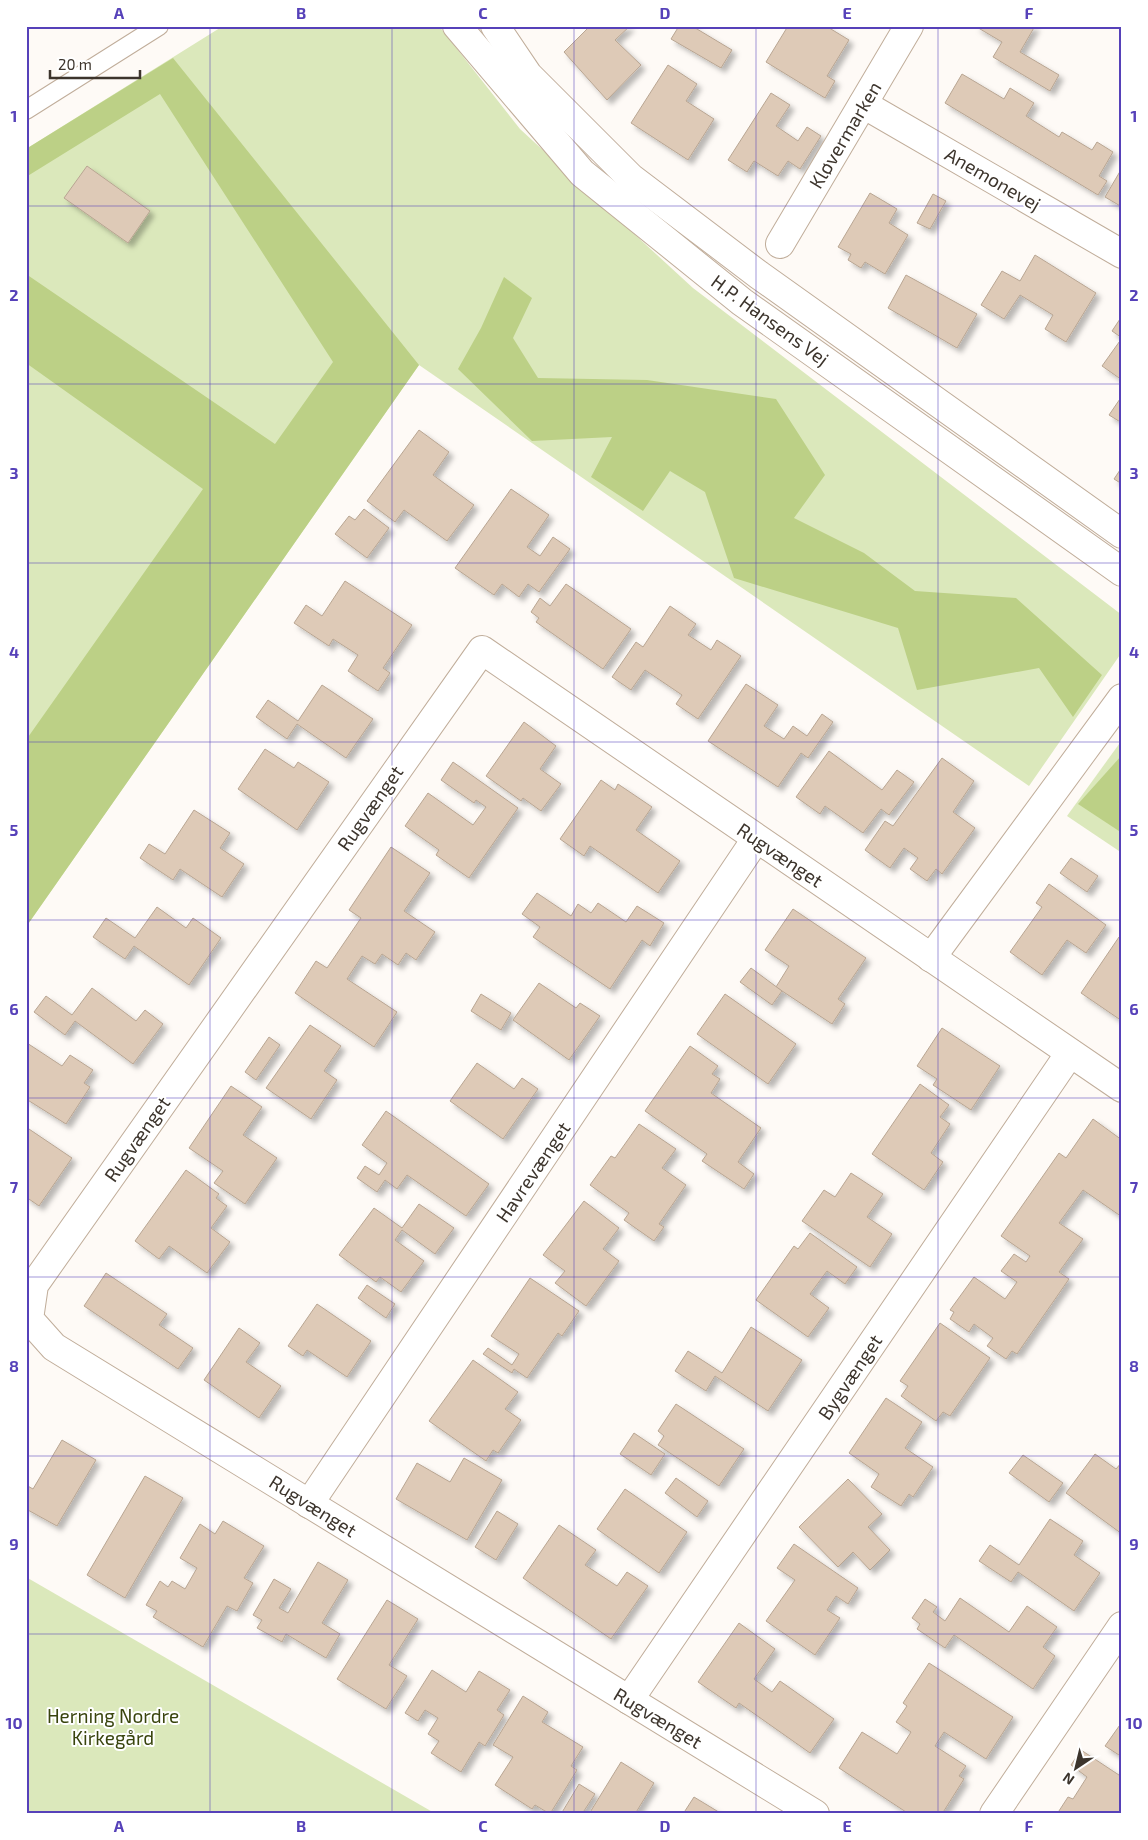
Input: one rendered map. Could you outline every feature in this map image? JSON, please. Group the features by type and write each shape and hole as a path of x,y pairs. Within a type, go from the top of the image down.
{"street":[{"name":"H.P. Hansens Vej","path":"457,26 582,173 742,302 1122,572"},
{"name":"H.P. Hansens Vej","path":"495,26 528,75 631,178 766,280 1122,534"},
{"name":"Kløvermarken","path":"780,244 909,26"},
{"name":"Anemonevej","path":"863,104 1122,254"},
{"name":"Rugvænget","path":"815,1814 54,1347 29,1319 34,1285 482,650 1122,1088"},
{"path":"932,958 1122,698"},
{"name":"Havrevænget","path":"309,1504 756,839"},
{"name":"Bygvænget","path":"629,1700 1070,1053"},
{"path":"994,1814 1122,1626"}],"lane":[{"path":"26,110 159,26"}],"green space":[{"path":"223,26 439,26 520,129 693,288 1122,615 1122,652 1029,786 419,365 26,927 26,149"},
{"path":"173,58 419,365 26,927 26,740 203,489 26,363 26,274 275,444 333,362 160,94 26,177 26,149"},
{"path":"504,277 532,298 513,338 538,378 647,380 776,399 825,475 794,518 864,553 915,591 1016,598 1102,675 1073,717 1039,668 917,690 898,628 734,578 705,492 670,471 643,511 591,477 612,437 532,441 458,369 481,328"},
{"path":"1122,740 1122,853 1067,816"},
{"path":"1122,755 1122,833 1078,804"},
{"name":"Herning Nordre Kirkegård","path":"26,1577 436,1814 26,1814"}],"building":[{"path":"590,26 630,26 615,40 641,65 607,100 564,52"},
{"path":"679,26 692,26 732,50 721,68 671,39"},
{"path":"788,26 826,26 849,40 827,76 835,81 825,98 766,62"},
{"path":"975,26 1035,26 1020,52 1059,75 1050,91 993,57 1002,42"},
{"path":"668,65 697,84 686,101 714,119 688,160 631,123"},
{"path":"962,74 1004,99 1010,88 1034,103 1026,116 1059,137 1062,132 1092,150 1097,142 1113,152 1099,176 1107,181 1098,195 945,103"},
{"path":"771,93 790,105 776,126 798,141 807,127 821,136 800,169 788,161 778,176 754,161 747,172 728,160"},
{"path":"87,166 150,211 128,243 64,198"},
{"path":"1122,168 1122,207 1105,197"},
{"path":"870,193 897,209 889,223 908,235 885,274 865,262 861,268 848,260 851,254 838,247"},
{"path":"933,194 946,201 930,229 917,223"},
{"path":"1035,255 1096,293 1066,342 1045,329 1053,315 1020,295 1004,319 981,305 1002,271 1020,281"},
{"path":"906,275 977,314 957,348 888,308"},
{"path":"1122,316 1122,338 1112,331"},
{"path":"1122,338 1122,380 1102,366"},
{"path":"1122,396 1122,423 1109,415"},
{"path":"419,430 449,452 433,475 474,505 447,541 404,510 395,522 367,501"},
{"path":"1122,467 1122,484 1114,479"},
{"path":"511,489 549,515 527,547 540,556 553,537 570,549 539,592 528,584 519,597 502,584 494,595 455,568"},
{"path":"364,509 389,528 367,558 335,534 349,516 355,520"},
{"path":"345,581 412,625 383,668 390,673 378,691 348,671 358,655 333,639 329,646 294,623 306,605 322,616"},
{"path":"566,584 631,629 603,669 536,622 539,618 531,612 540,598 550,606"},
{"path":"670,606 696,624 688,635 711,650 717,640 741,656 698,719 676,704 682,695 645,670 631,690 612,677 636,642 643,647"},
{"path":"746,684 778,705 764,726 784,739 793,726 807,736 822,714 833,722 808,758 801,753 778,787 708,741"},
{"path":"322,685 373,719 346,758 297,724 287,739 256,717 268,700 298,721"},
{"path":"524,722 556,746 540,769 561,784 541,811 523,798 521,801 486,776"},
{"path":"265,749 294,768 298,762 329,782 297,830 238,789"},
{"path":"829,751 882,790 897,770 914,782 889,815 881,809 863,833 825,806 820,814 796,797"},
{"path":"942,758 974,781 953,812 975,828 942,874 936,869 927,881 910,869 918,858 904,848 890,868 865,850 885,821 893,826"},
{"path":"453,762 518,808 469,878 436,855 439,850 405,826 428,793 473,825 486,807 476,800 474,803 441,780"},
{"path":"601,780 615,790 618,784 652,807 636,830 680,861 658,893 590,846 584,856 560,839"},
{"path":"194,810 230,833 220,848 244,864 222,897 180,869 173,880 140,858 149,844 165,854"},
{"path":"391,847 430,873 404,911 435,932 416,960 406,953 398,965 382,954 375,964 362,956 347,979 397,1012 374,1047 295,993 316,961 327,968 361,918 349,910"},
{"path":"1071,858 1098,876 1087,892 1060,873"},
{"path":"1049,884 1106,925 1086,953 1067,940 1042,975 1010,952 1042,907 1036,903"},
{"path":"537,893 571,916 578,904 591,913 598,903 626,922 637,906 664,923 650,946 642,940 610,989 533,937 540,927 522,914"},
{"path":"157,907 186,928 193,918 221,938 189,985 134,946 125,959 93,937 106,918 135,938"},
{"path":"793,909 866,958 838,999 845,1004 832,1024 776,987 789,966 765,950"},
{"path":"1119,937 1122,939 1122,1021 1081,993"},
{"path":"751,968 782,991 772,1005 740,982"},
{"path":"539,983 576,1008 580,1003 600,1016 569,1060 513,1020"},
{"path":"92,988 136,1021 145,1010 163,1024 133,1064 75,1021 65,1035 34,1012 46,996 72,1015"},
{"path":"481,994 511,1013 501,1030 471,1011"},
{"path":"725,994 796,1044 768,1084 697,1034"},
{"path":"310,1025 341,1046 324,1071 337,1080 311,1119 266,1088"},
{"path":"942,1028 1000,1066 971,1110 933,1085 937,1079 917,1066"},
{"path":"269,1037 280,1045 256,1080 245,1072"},
{"path":"27,1043 62,1066 70,1055 93,1070 84,1083 90,1087 66,1124 26,1099"},
{"path":"690,1046 718,1066 712,1074 720,1079 711,1093 761,1128 738,1162 754,1174 744,1189 702,1161 707,1154 645,1111"},
{"path":"477,1063 514,1089 522,1078 538,1089 503,1139 450,1101"},
{"path":"920,1084 949,1105 940,1117 950,1124 931,1153 943,1162 924,1190 872,1154"},
{"path":"231,1086 262,1107 243,1135 277,1158 245,1204 214,1183 223,1171 189,1148"},
{"path":"386,1111 489,1184 466,1216 407,1175 397,1189 385,1180 377,1192 357,1178 365,1166 379,1175 387,1163 362,1145"},
{"path":"1093,1119 1122,1140 1122,1217 1083,1190 1059,1223 1083,1239 1059,1272 1069,1279 1017,1354 1012,1351 1006,1359 987,1346 993,1338 974,1324 969,1332 950,1319 954,1312 950,1310 974,1277 1005,1299 1017,1282 1001,1271 1014,1254 1026,1262 1030,1256 1001,1236 1059,1153 1066,1158"},
{"path":"639,1124 676,1149 662,1168 686,1185 659,1224 664,1227 654,1241 624,1220 629,1213 590,1185 611,1156 615,1158"},
{"path":"26,1127 72,1158 39,1206 26,1197"},
{"path":"186,1170 219,1194 216,1198 227,1206 211,1228 230,1242 207,1273 169,1246 159,1259 135,1241"},
{"path":"851,1173 883,1194 867,1217 892,1234 870,1267 802,1221 824,1190 835,1197"},
{"path":"584,1201 619,1228 603,1249 619,1261 586,1306 555,1283 565,1271 543,1255"},
{"path":"419,1204 454,1228 435,1254 402,1230 395,1240 424,1261 401,1292 380,1277 376,1282 339,1255 374,1208 402,1228"},
{"path":"810,1233 857,1267 845,1284 827,1271 810,1294 829,1308 808,1337 756,1300 794,1246 798,1249"},
{"path":"106,1273 167,1314 159,1325 193,1348 178,1369 84,1306"},
{"path":"530,1278 579,1311 562,1336 558,1333 527,1378 514,1369 512,1373 483,1354 488,1348 512,1365 519,1354 491,1336"},
{"path":"367,1285 395,1304 386,1318 358,1298"},
{"path":"317,1304 371,1341 347,1377 307,1350 303,1356 288,1346"},
{"path":"940,1323 990,1358 950,1416 943,1412 936,1421 901,1396 908,1386 900,1381"},
{"path":"751,1327 802,1360 768,1411 715,1376 706,1391 675,1371 688,1351 722,1373"},
{"path":"239,1328 260,1343 246,1362 281,1386 259,1418 204,1380"},
{"path":"473,1360 518,1392 505,1409 521,1420 498,1453 493,1450 486,1461 429,1421"},
{"path":"886,1398 922,1422 905,1448 933,1467 913,1497 909,1494 901,1506 871,1487 879,1474 849,1453"},
{"path":"676,1404 744,1449 719,1486 658,1445 664,1436 658,1431"},
{"path":"634,1433 665,1454 651,1475 620,1454"},
{"path":"62,1440 96,1460 57,1526 26,1509 26,1485 33,1489"},
{"path":"1095,1454 1116,1469 1122,1462 1122,1534 1066,1493"},
{"path":"1023,1455 1063,1483 1049,1502 1009,1473"},
{"path":"464,1458 502,1480 467,1540 396,1499 417,1463 450,1482"},
{"path":"145,1476 183,1498 125,1598 87,1575"},
{"path":"676,1478 708,1501 697,1517 665,1493"},
{"path":"848,1479 882,1514 868,1527 890,1550 870,1570 853,1552 838,1567 799,1527"},
{"path":"625,1489 687,1532 659,1573 597,1529"},
{"path":"497,1511 518,1524 496,1560 475,1547"},
{"path":"1050,1519 1083,1541 1074,1555 1100,1573 1074,1611 1018,1572 1011,1582 979,1561 990,1545 1019,1565"},
{"path":"223,1521 264,1546 244,1578 253,1583 237,1611 227,1606 203,1647 153,1617 157,1611 146,1605 160,1581 168,1587 172,1581 185,1589 197,1568 180,1558 200,1524 215,1534"},
{"path":"559,1525 596,1550 585,1565 617,1586 627,1572 648,1586 611,1639 523,1578"},
{"path":"794,1544 858,1588 848,1604 836,1596 827,1610 840,1618 815,1655 766,1621 795,1580 777,1568"},
{"path":"318,1562 348,1580 322,1623 340,1634 326,1658 286,1634 282,1642 257,1628 262,1620 253,1615 274,1579 291,1589 279,1608 288,1613"},
{"path":"960,1598 1009,1632 1027,1606 1057,1627 1043,1647 1055,1656 1033,1689 954,1635 945,1648 917,1629 920,1624 912,1618 925,1599 937,1607 933,1612 945,1621"},
{"path":"387,1600 418,1619 389,1665 407,1676 386,1709 337,1679"},
{"path":"739,1623 775,1649 754,1679 772,1692 780,1681 834,1719 810,1753 739,1703 736,1708 698,1682"},
{"path":"929,1663 1013,1717 986,1759 944,1732 935,1746 966,1766 959,1776 964,1779 942,1814 909,1814 839,1768 862,1732 897,1754 911,1732 896,1722 907,1706 903,1703"},
{"path":"432,1670 466,1692 479,1671 510,1690 497,1710 504,1715 485,1746 479,1742 461,1772 431,1753 439,1741 428,1734 438,1718 425,1710 418,1721 405,1713"},
{"path":"523,1696 548,1712 542,1722 583,1747 571,1766 577,1770 550,1814 535,1805 532,1809 495,1785 513,1757 493,1745"},
{"path":"1122,1722 1122,1757 1105,1746"},
{"path":"1081,1750 1122,1777 1122,1814 1057,1814 1068,1797 1073,1799 1087,1777 1071,1765"},
{"path":"621,1762 654,1783 635,1814 589,1814"},
{"path":"579,1784 595,1794 582,1814 561,1814"},
{"path":"694,1797 722,1814 683,1814"}]}
